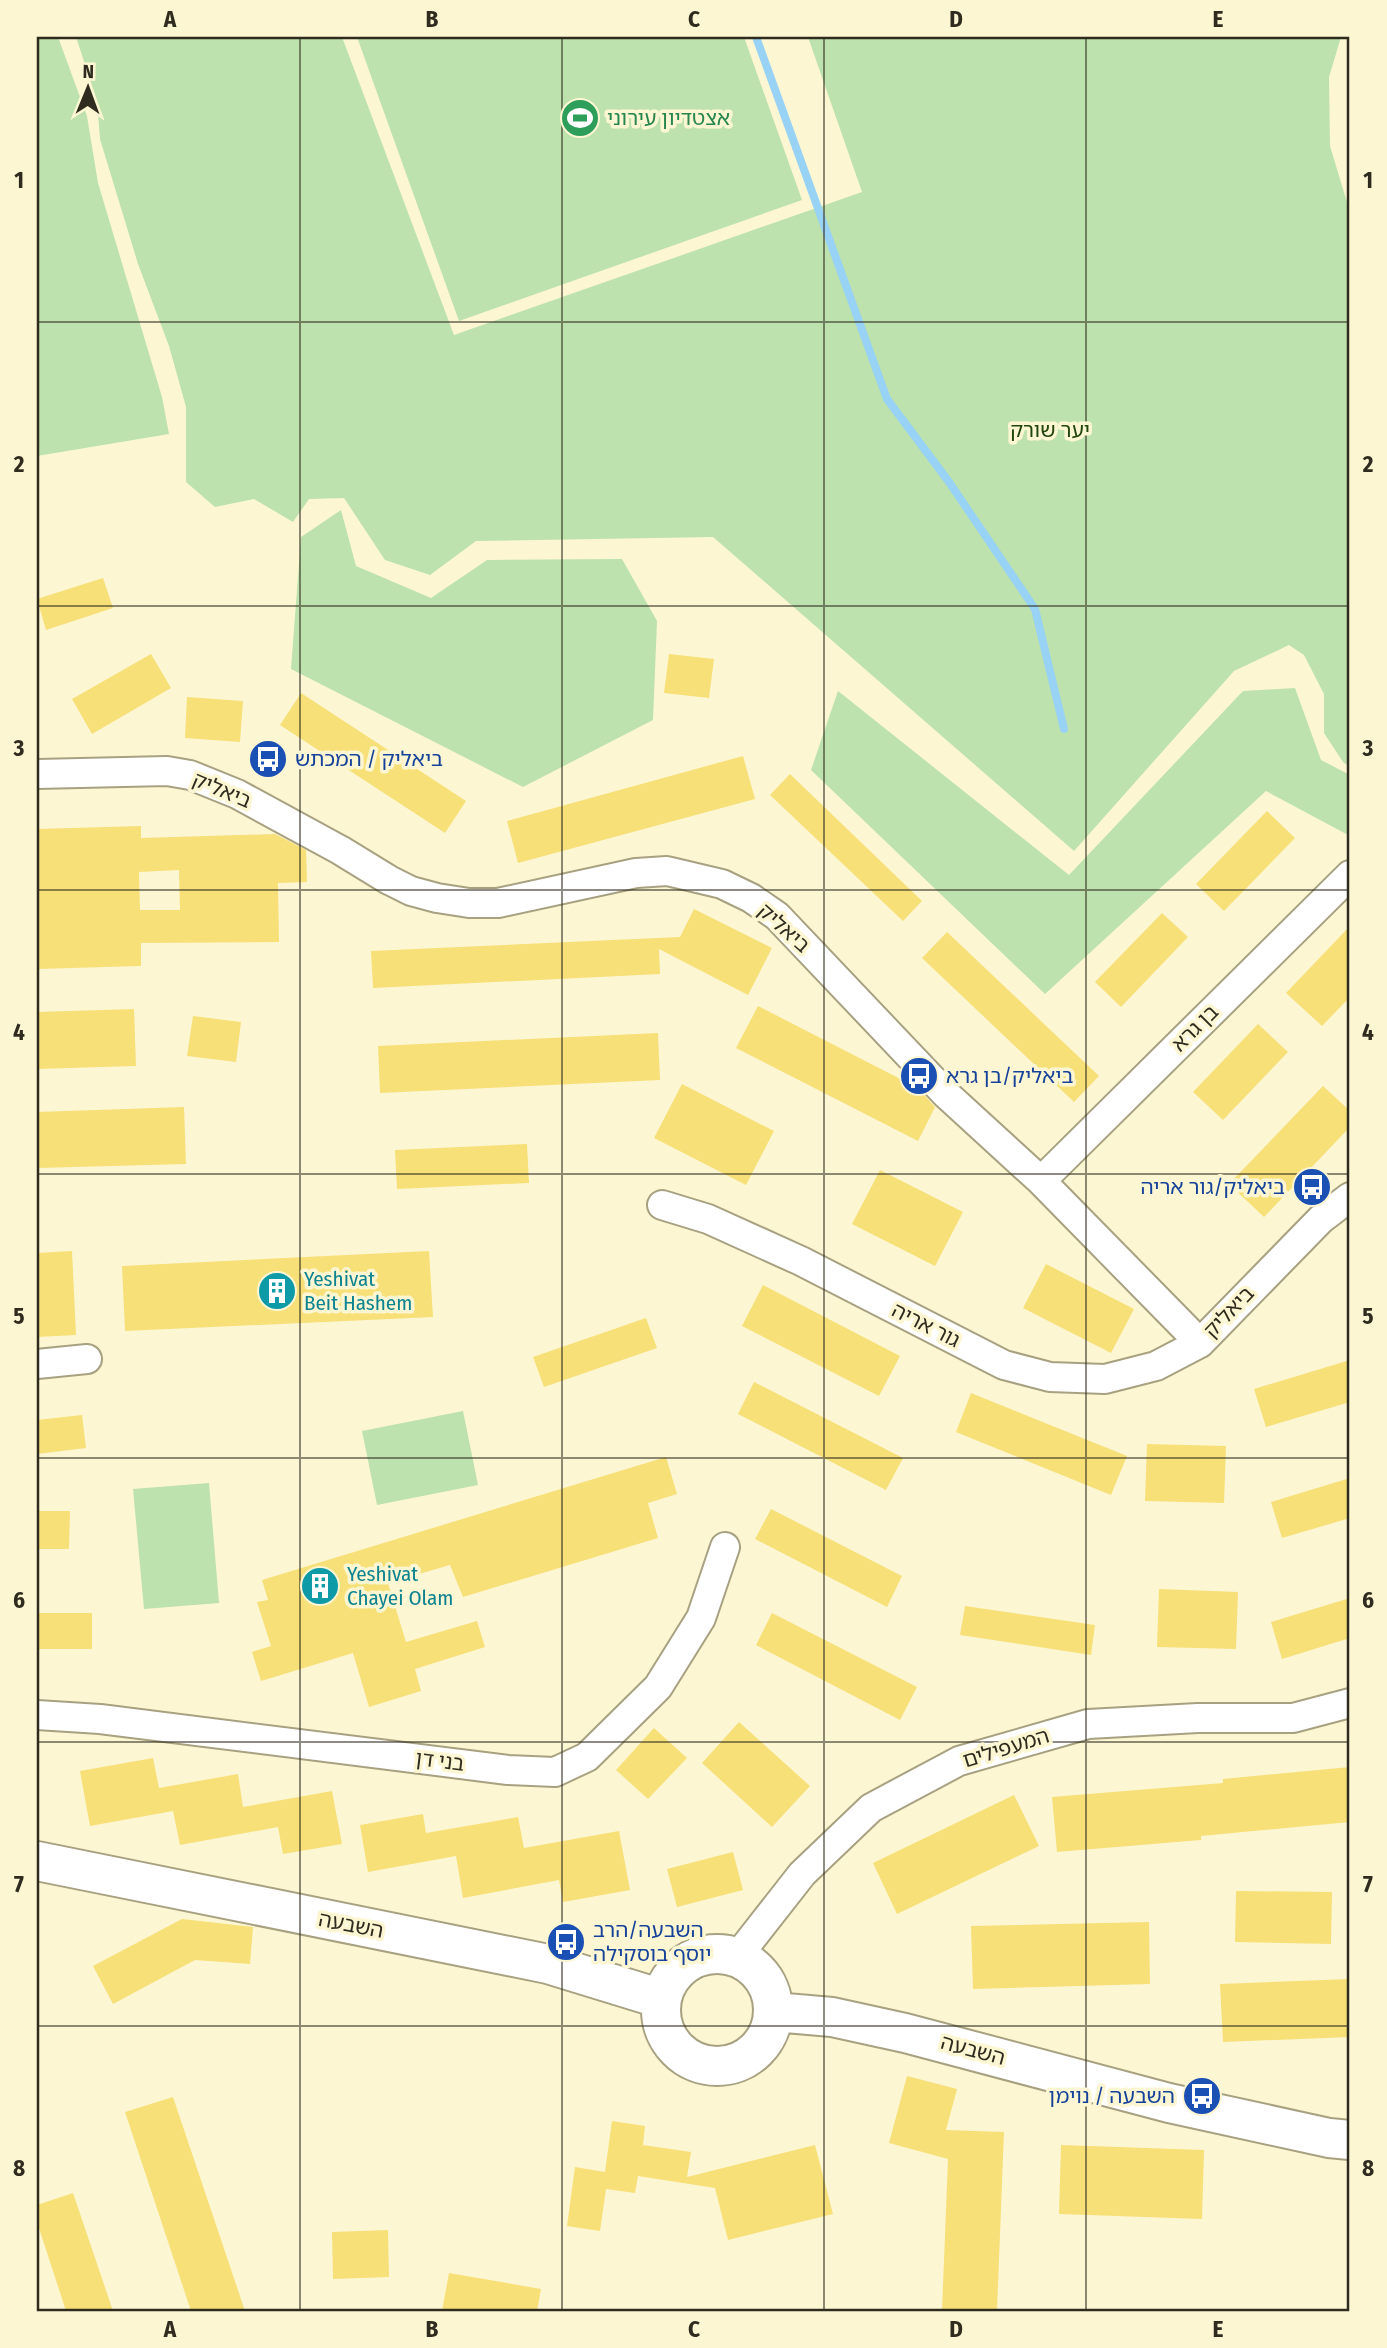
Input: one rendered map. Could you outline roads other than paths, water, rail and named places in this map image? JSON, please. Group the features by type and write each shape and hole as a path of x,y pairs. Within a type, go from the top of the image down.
{"main road":[{"name":"השבעה","path":"37,1861 548,1964 662,1999"},
{"path":"710,1954 737,1958 750,1964 768,1985 773,1998 772,2026 766,2039 746,2059 733,2065 704,2066 690,2060 669,2041 663,2028 662,1999 666,1986 684,1965 710,1954"},
{"name":"השבעה","path":"774,2012 832,2017 905,2033 1169,2103 1329,2138 1350,2140"},
{"name":"השבעה","path":"1169,2103 1227,2130 1321,2160 1350,2165"}],"street":[{"name":"ביאליק","path":"37,774 167,771 190,775 237,794 411,891 437,898 498,903 636,873 667,871 694,875 722,884 751,898 778,916 947,1095 1041,1181 1200,1343 1321,1219 1350,1197"},
{"name":"בן גרא","path":"1041,1181 1350,875"},
{"name":"גור אריה","path":"662,1205 708,1219 801,1261 1004,1365 1050,1377 1105,1379 1156,1366 1200,1343"},
{"path":"37,1364 88,1359"},
{"name":"בני דן","path":"37,1715 100,1719 508,1770 555,1772 587,1757 657,1687 701,1618 725,1547"},
{"name":"המעפילים","path":"737,1958 802,1874 871,1808 960,1761 1088,1724 1198,1718 1293,1718 1350,1703"}],"waterway":[{"path":"756,37 887,399 949,482 1035,609 1064,729"}],"place":[{"name":"אצטדיון עירוני","path":"580,118"},
{"name":"ביאליק / המכתש","path":"268,759"},
{"name":"ביאליק/בן גרא","path":"919,1076"},
{"name":"ביאליק/גור אריה","path":"1312,1187"},
{"name":"Yeshivat Beit Hashem","path":"277,1291"},
{"name":"Yeshivat Chayei Olam","path":"320,1586"},
{"name":"השבעה/הרב יוסף בוסקילה","path":"566,1942"},
{"name":"השבעה / נוימן","path":"1202,2096"}],"park label":[{"name":"יער שורק","path":"1050,430"}]}
